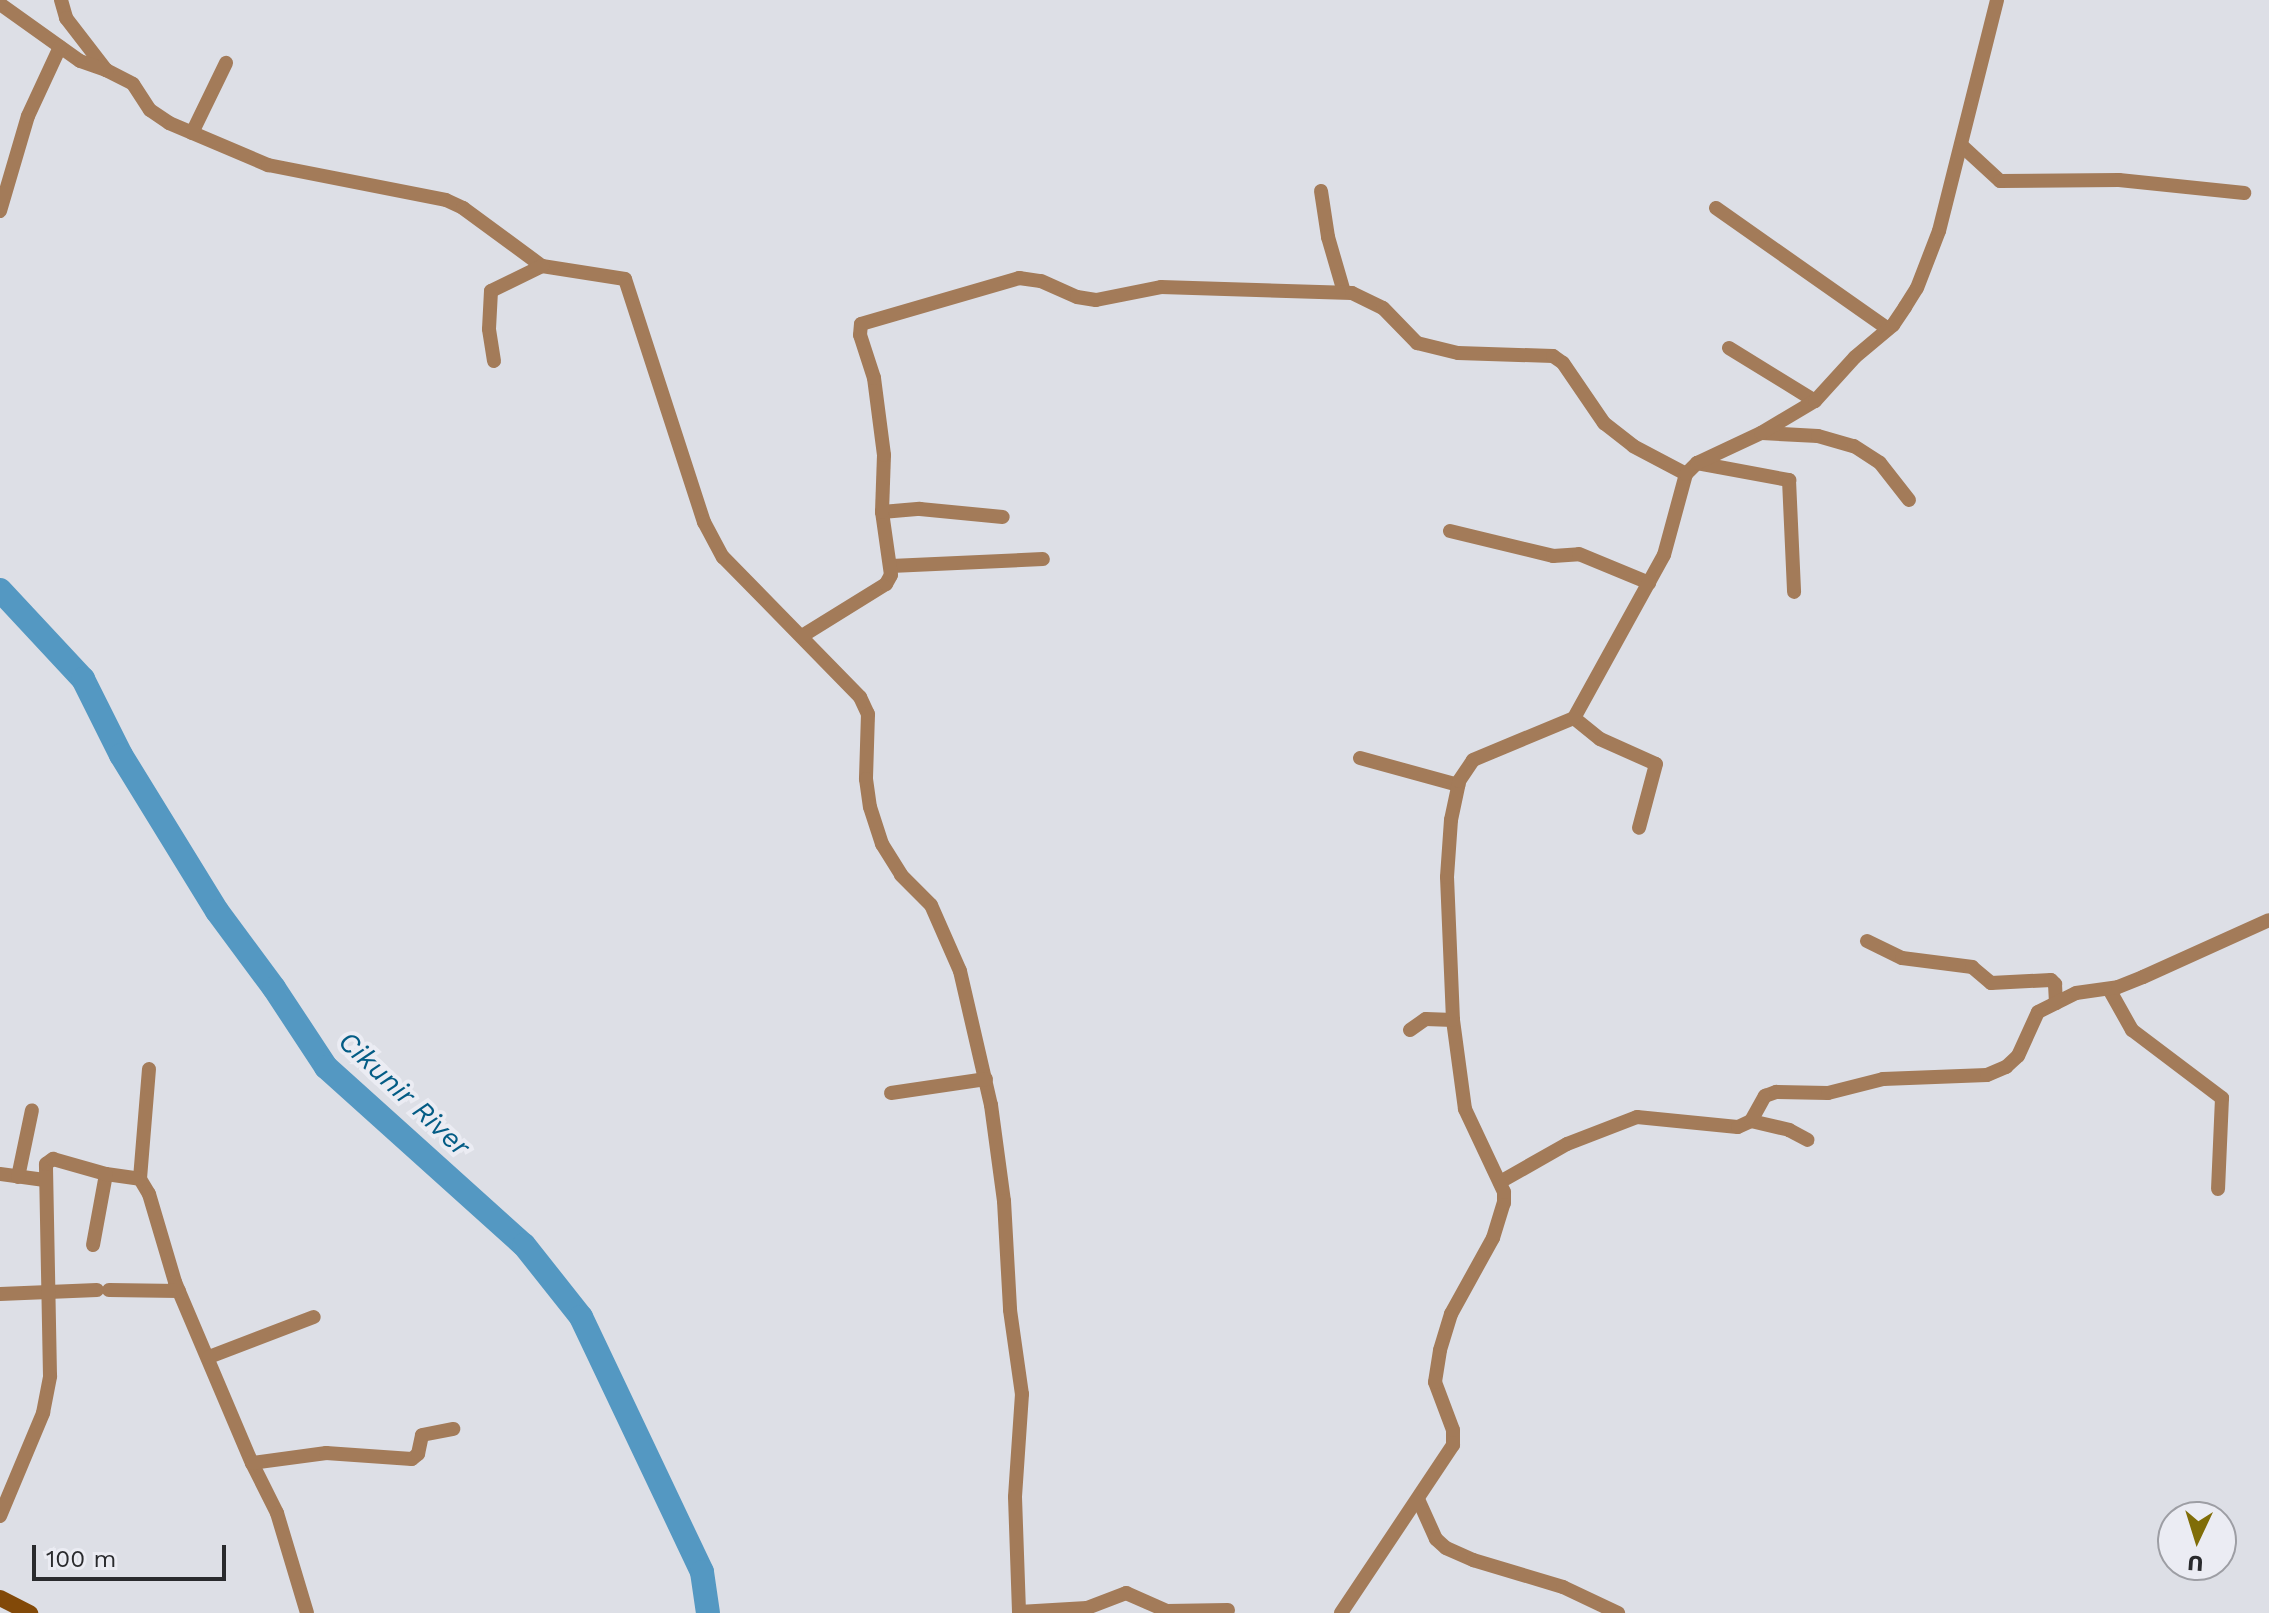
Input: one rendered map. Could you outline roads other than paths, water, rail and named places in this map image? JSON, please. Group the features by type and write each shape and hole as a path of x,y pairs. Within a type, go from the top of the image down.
{"street":[{"path":"61,0 66,18 106,70"},
{"path":"1341,1613 1453,1445 1453,1430 1435,1382 1437,1366 1451,1314 1498,1225 1504,1203 1500,1182 1465,1109 1453,1020 1447,877 1451,820 1458,785 1473,760 1574,718 1649,583 1671,536 1675,506 1692,469 1815,401 1888,329 1917,288 1961,145 1997,0"},
{"path":"0,4 85,65 106,70 133,84 150,110 192,133 268,165 446,200 463,208 542,266 625,279 704,522 723,557 860,697 868,714 866,779 870,807 882,844 901,875 931,905 964,986 986,1079 1004,1201 1010,1310 1022,1394 1015,1497 1019,1613 1087,1608 1126,1593 1167,1611 1228,1610"},
{"path":"0,211 28,116 60,47"},
{"path":"192,133 226,63"},
{"path":"1961,145 2000,181 2119,180 2244,193"},
{"path":"1321,191 1328,237 1344,292"},
{"path":"1716,208 1888,329"},
{"path":"494,361 489,329 491,291 542,266"},
{"path":"802,636 890,579 891,566 882,512 884,455 874,378 860,335 865,320 1019,278 1041,281 1077,297 1096,300 1161,287 1344,292 1368,299 1383,308 1417,343 1458,353 1553,356 1563,363 1604,423 1642,452 1692,469 1789,480 1794,592"},
{"path":"1729,348 1815,401"},
{"path":"1761,433 1818,436 1854,446 1880,463 1909,500"},
{"path":"882,512 920,509 1003,517"},
{"path":"1450,531 1553,556 1579,554 1649,583"},
{"path":"891,566 1043,559"},
{"path":"1574,718 1600,739 1656,764 1639,828"},
{"path":"1360,758 1458,785"},
{"path":"1751,1121 1765,1096 1776,1092 1828,1093 1883,1079 1987,1075 2006,1067 2018,1056 2038,1012 2076,993 2109,989 2269,920"},
{"path":"1867,941 1907,960 1972,967 1991,983 2051,980 2056,986 2056,1003"},
{"path":"2109,989 2132,1030 2222,1098 2218,1189"},
{"path":"1410,1030 1426,1019 1453,1020"},
{"path":"149,1069 140,1179 149,1194 179,1291 252,1463 277,1513 307,1613"},
{"path":"891,1093 986,1079"},
{"path":"18,1177 32,1110"},
{"path":"1500,1182 1567,1144 1637,1117 1733,1128 1751,1121 1789,1130 1808,1140"},
{"path":"0,1516 31,1445 47,1398 49,1291 46,1164 53,1159 106,1174 140,1179"},
{"path":"0,1174 45,1180"},
{"path":"93,1245 106,1174"},
{"path":"0,1294 179,1291"},
{"path":"209,1357 314,1317"},
{"path":"252,1463 326,1453 412,1459 418,1454 422,1435 453,1429"},
{"path":"1418,1499 1436,1539 1446,1548 1473,1560 1563,1587 1618,1613"},
{"path":"0,1598 30,1613"}],"waterway":[{"name":"Cikunir River","path":"0,590 83,679 121,755 217,911 274,988 326,1067 524,1245 581,1317 702,1572 708,1613"}]}
